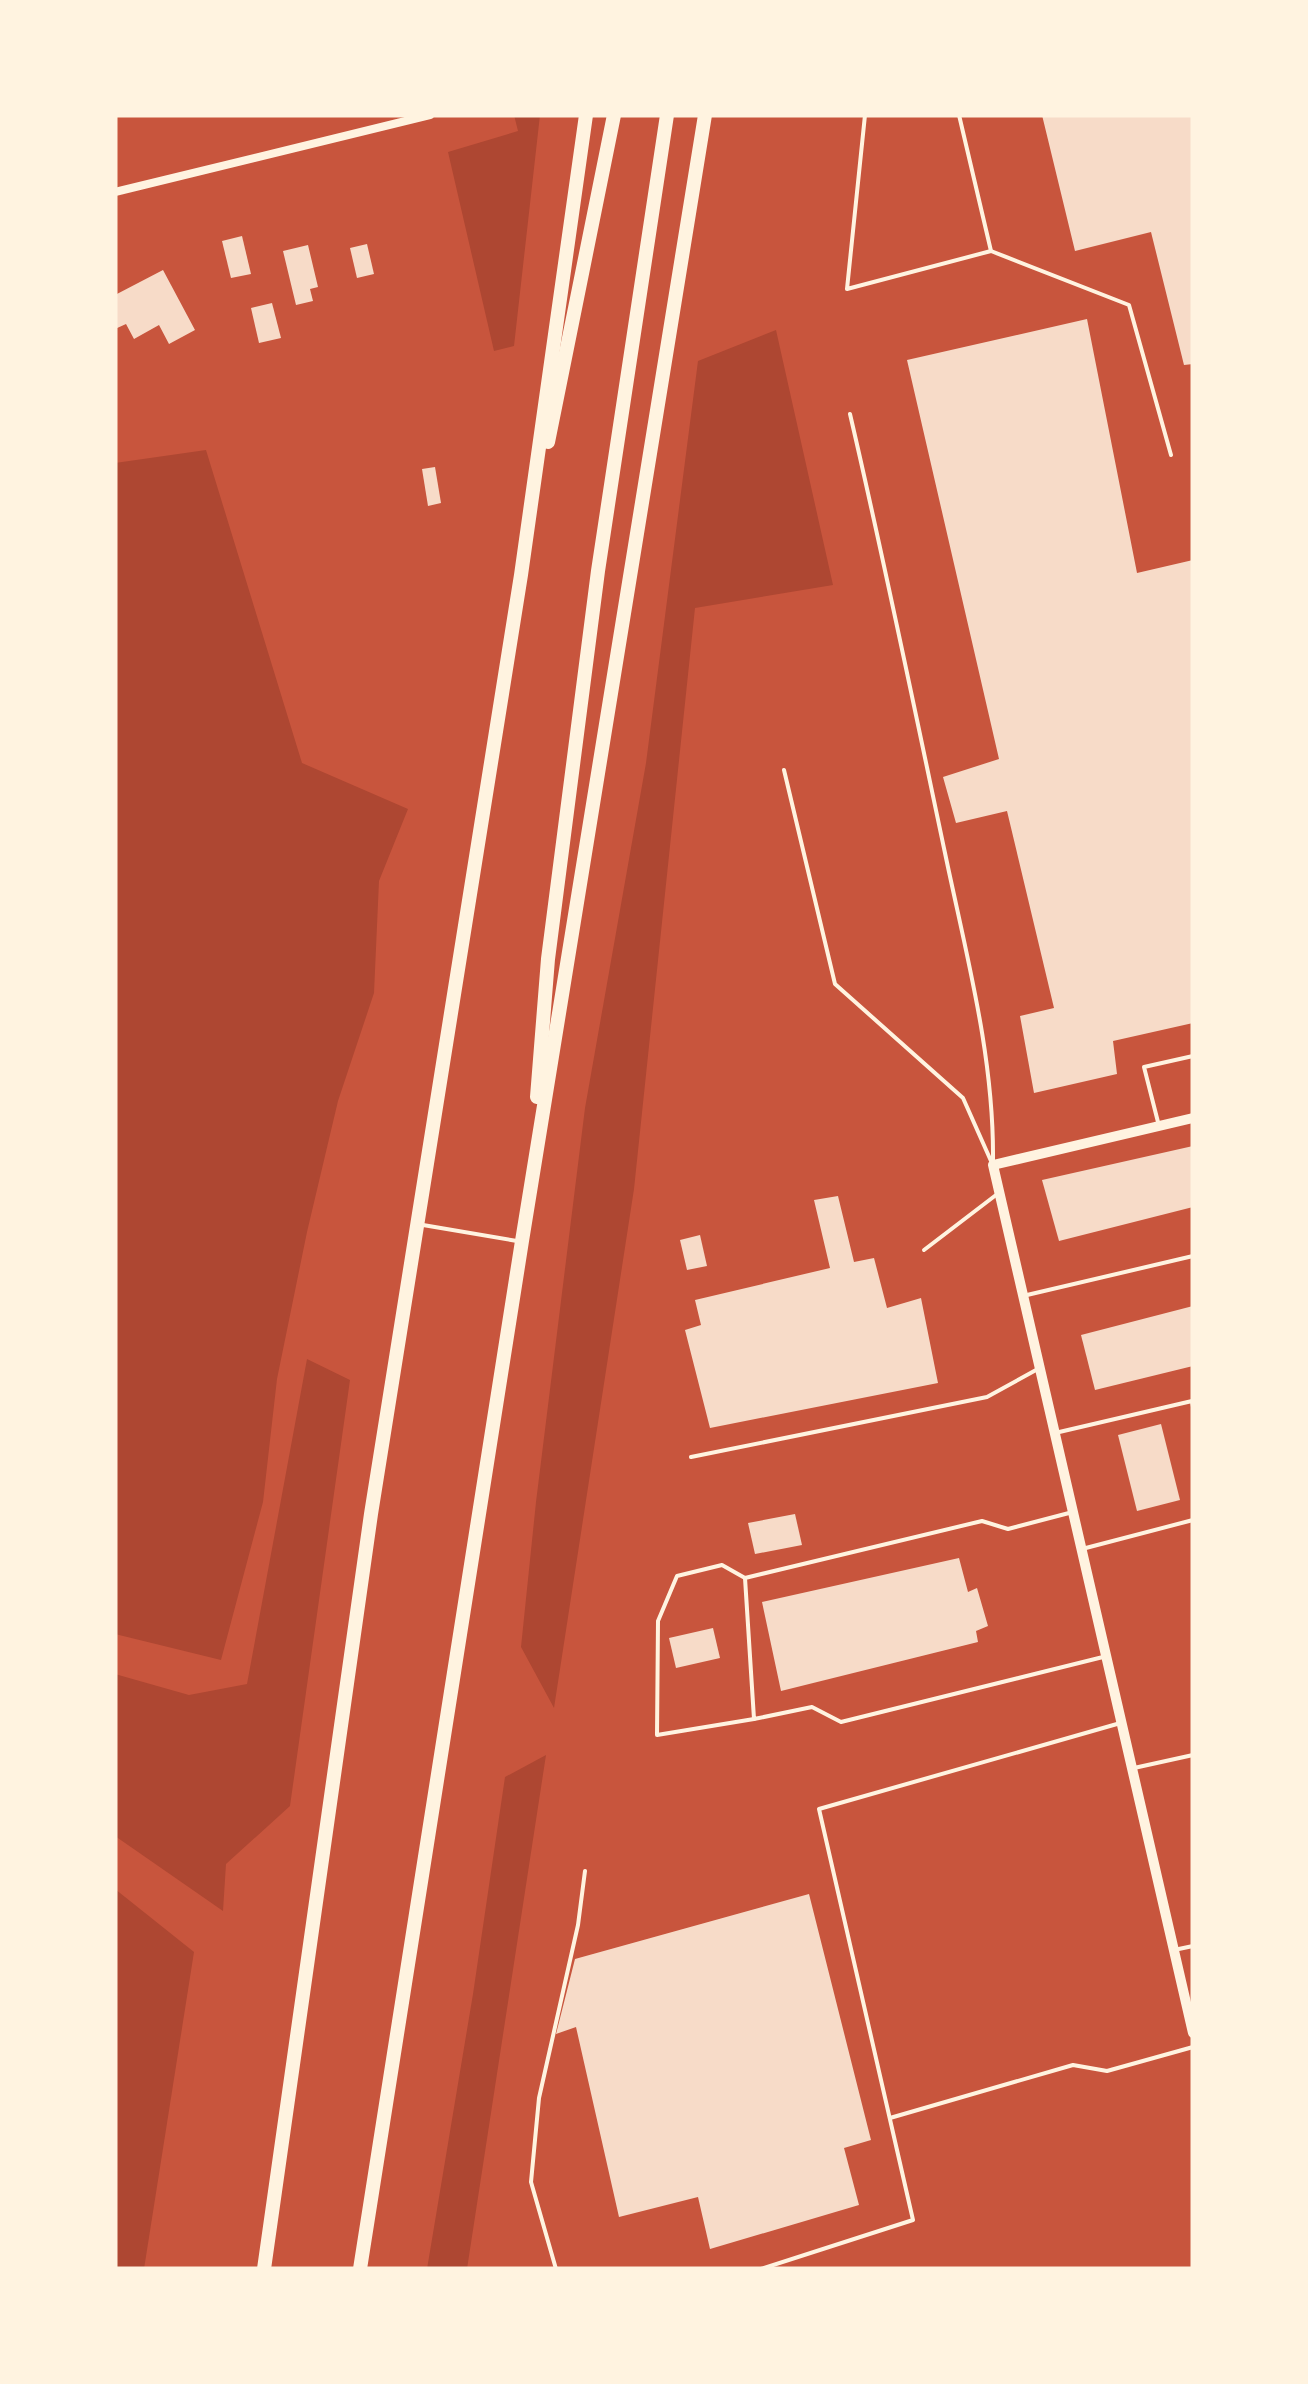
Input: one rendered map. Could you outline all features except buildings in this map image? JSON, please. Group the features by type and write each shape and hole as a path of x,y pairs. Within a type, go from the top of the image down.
{"highway":[{"path":"264,2269 371,1514 521,575 586,115"},
{"path":"521,575 614,115"},
{"path":"529,1198 548,959 598,571 666,115"},
{"path":"360,2269 706,115"}],"street":[{"path":"115,192 430,115"},
{"path":"1193,1118 993,1165 1193,2033"}],"lane":[{"path":"865,115 847,290 990,251 1129,305 1172,455"},
{"path":"959,115 990,251"},
{"path":"850,414 982,1027 994,1113 993,1165"},
{"path":"784,770 834,984 963,1098 993,1165"},
{"path":"1159,1126 1144,1068 1193,1056"},
{"path":"924,1250 1000,1192"},
{"path":"416,1224 522,1242"},
{"path":"1024,1296 1193,1256"},
{"path":"691,1457 987,1397 1040,1367"},
{"path":"1055,1433 1192,1401 1193,1407"},
{"path":"1073,1512 1008,1529 982,1521 746,1578 722,1566 677,1576 658,1620 657,1735 812,1707 841,1722 1106,1656"},
{"path":"1082,1549 1193,1520"},
{"path":"746,1578 754,1719"},
{"path":"761,2269 913,2220 819,1809 1122,1723"},
{"path":"1132,1768 1193,1755"},
{"path":"556,2269 532,2182 539,2098 578,1925 585,1871"},
{"path":"1174,1950 1193,1946"},
{"path":"890,2118 1073,2065 1107,2072 1193,2047"}],"shaded area":[{"path":"514,115 540,115 514,346 494,351 448,152 518,131"},
{"path":"776,330 833,585 695,608 634,1189 554,1708 521,1647 536,1502 585,1108 646,763 698,361"},
{"path":"206,450 302,763 408,809 379,881 374,993 338,1101 307,1232 277,1379 263,1502 221,1660 115,1634 115,463"},
{"path":"307,1359 350,1380 290,1806 226,1864 223,1911 115,1836 115,1674 189,1695 247,1684"},
{"path":"546,1755 467,2269 427,2269 505,1777"},
{"path":"115,1889 194,1952 144,2269 115,2269"}]}
